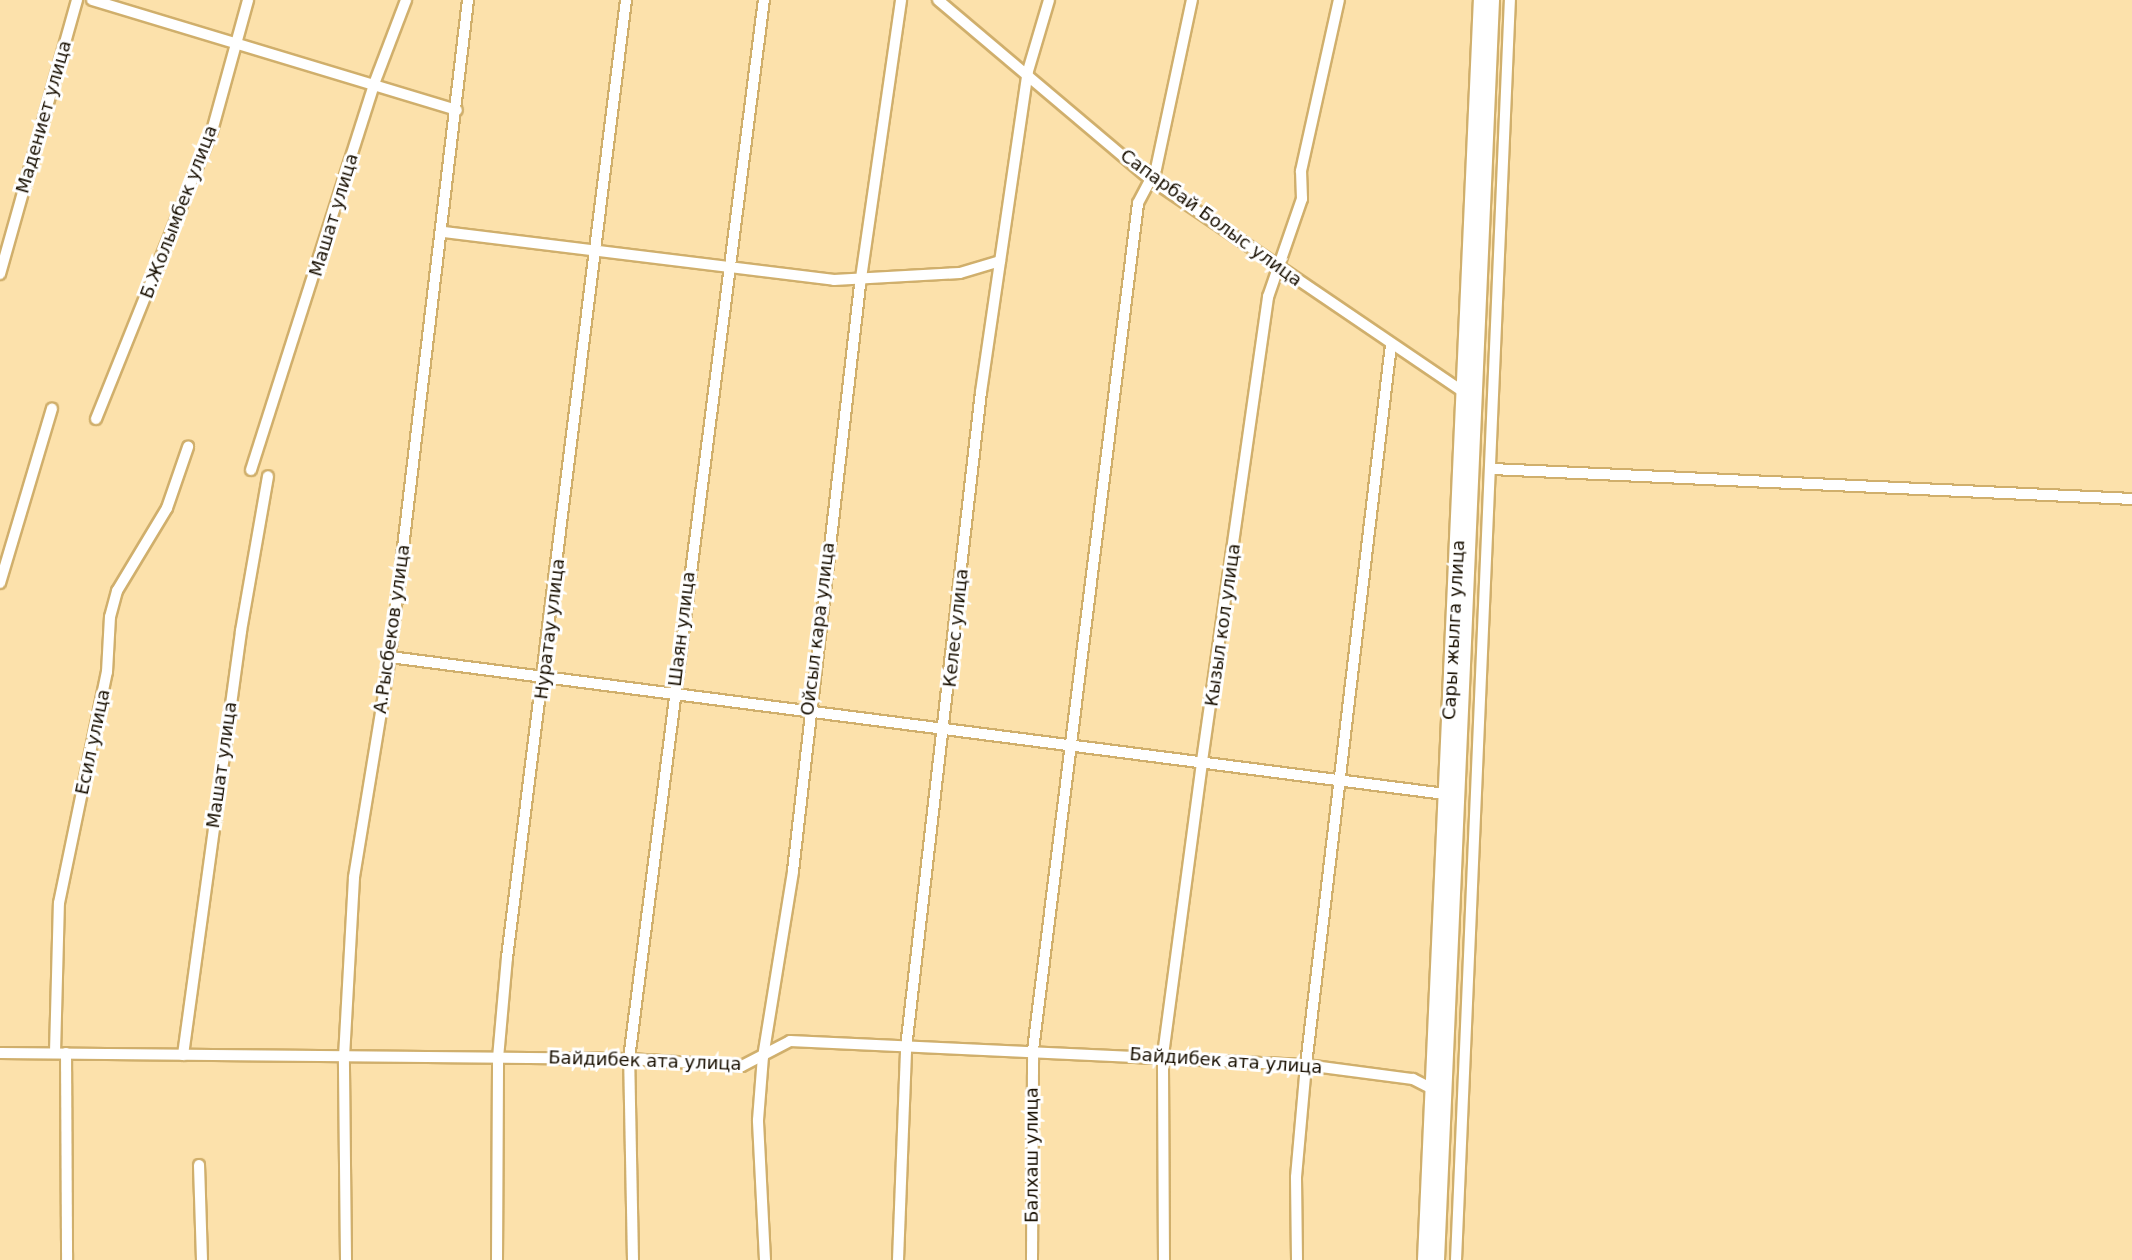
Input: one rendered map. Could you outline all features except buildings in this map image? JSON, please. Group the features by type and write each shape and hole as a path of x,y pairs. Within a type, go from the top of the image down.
{"main road":[{"name":"Сары жылга улица","path":"1453,795 1465,393 1481,0"},
{"name":"Сары жылга улица","path":"1437,1260 1440,1093 1453,795 1492,0"},
{"name":"Сары жылга улица","path":"1425,1260 1440,1093"}],"street":[{"name":"Мадениет улица","path":"0,274 77,0"},
{"path":"92,0 457,110"},
{"name":"Б.Жолымбек улица","path":"96,419 197,170 248,0"},
{"name":"Машат улица","path":"251,470 374,84 406,0"},
{"name":"А.Рысбеков улица","path":"346,1260 344,1057 354,877 390,657 444,232 468,0"},
{"name":"Нуратау улица","path":"498,1260 498,1058 626,0"},
{"name":"Шаян улица","path":"633,1260 629,1059 764,0"},
{"name":"Ойсыл кара улица","path":"765,1260 758,1120 763,1058 793,871 809,709 861,279 901,0"},
{"name":"Сапарбай Болыс улица","path":"938,0 1028,71 1150,179 1465,393"},
{"name":"Келес улица","path":"898,1260 906,1048 1000,261 1028,71 1049,0"},
{"name":"Балхаш улица","path":"1032,1260 1033,1050 1138,203 1156,169 1192,0"},
{"name":"Кызыл кол улица","path":"1164,1260 1163,1055 1202,761 1276,266 1287,254 1300,211 1301,171 1339,0"},
{"path":"1456,1260 1492,468 1496,242 1510,0"},
{"path":"444,232 729,271 861,279 960,273 1000,261"},
{"path":"1297,1260 1296,1177 1306,1065 1391,345"},
{"path":"0,583 52,409"},
{"name":"Есил улица","path":"67,1260 58,903 107,672 110,617 117,591 167,508 188,447"},
{"path":"1492,468 2132,499"},
{"name":"Машат улица","path":"183,1055 241,631 268,476"},
{"path":"390,657 809,709 1453,795"},
{"name":"Байдибек ата улица","path":"0,1053 629,1059 742,1066 763,1058 790,1041 906,1048 1163,1055 1306,1065 1413,1079 1440,1093"},
{"path":"199,1166 202,1260"}]}
